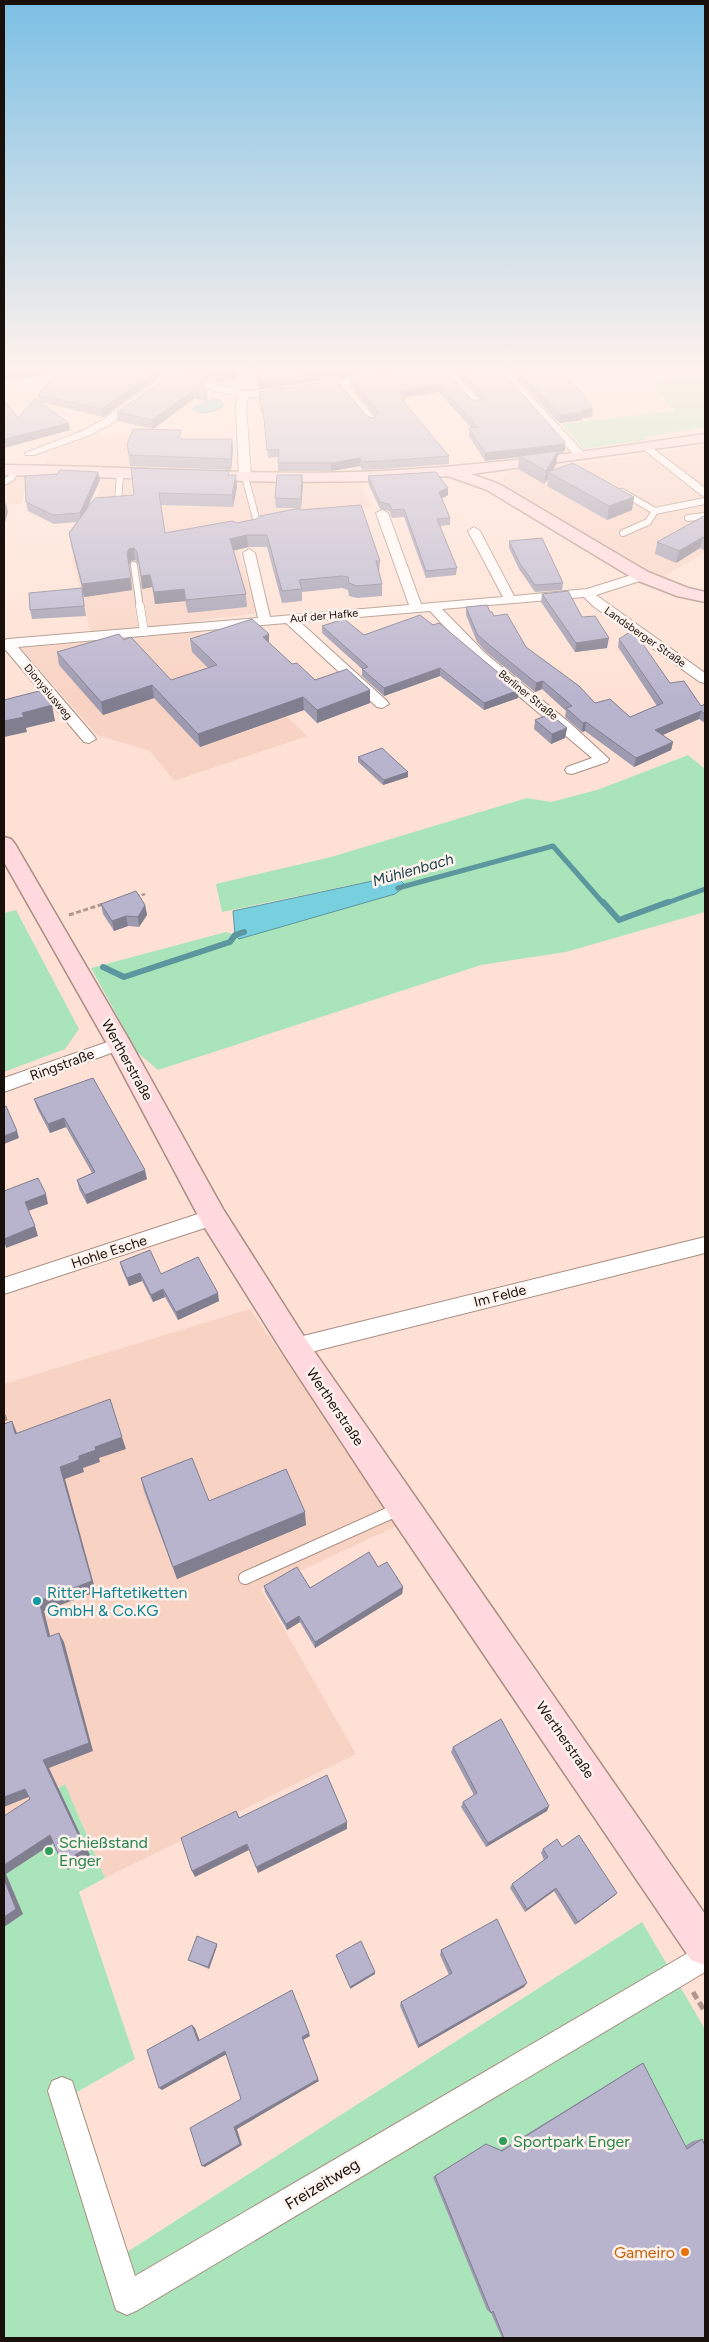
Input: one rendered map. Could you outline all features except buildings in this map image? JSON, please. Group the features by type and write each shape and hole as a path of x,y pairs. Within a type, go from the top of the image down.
{"main road":[{"path":"477,481 493,487 637,577 705,597"},
{"path":"490,481 493,487"},
{"name":"Wertherstraße","path":"4,844 120,1044 214,1217 295,1347 403,1508 705,1946"}],"street":[{"path":"690,481 705,493"},
{"path":"382,513 416,608"},
{"path":"474,531 510,599"},
{"path":"249,553 265,620"},
{"name":"Auf der Hafke","path":"6,643 587,593 602,590 637,577"},
{"name":"Landsberger Straße","path":"587,593 597,603 705,680"},
{"name":"Berliner Straße","path":"434,606 437,613 480,656 566,726 602,759 572,770"},
{"path":"289,619 382,704"},
{"name":"Dionysiusweg","path":"6,643 89,739"},
{"name":"Ringstraße","path":"4,1086 120,1044"},
{"name":"Hohle Esche","path":"4,1286 214,1217"},
{"name":"Im Felde","path":"295,1347 705,1245"},
{"name":"Freizeitweg","path":"62,2090 127,2299 705,1957"}],"lane":[{"path":"118,503 119,481"},
{"path":"244,529 256,526 257,522 247,481"},
{"path":"614,488 655,512 705,502"},
{"path":"623,533 648,522 655,512"},
{"path":"688,518 705,516"},
{"path":"134,565 144,632"},
{"path":"245,1578 403,1508"}],"path":[{"path":"130,898 145,894"},
{"path":"49,921 105,904"},
{"path":"4,1415 7,1429"}],"shaded area":[{"path":"4,481 27,481 21,504 4,504"},
{"path":"101,481 361,482 371,507 304,521 293,543 238,550 257,613 197,621 200,633 307,736 174,781 150,751 97,735 21,648 93,642 72,556 104,552 95,509"},
{"path":"503,481 705,481 705,552 663,577 503,485"},
{"path":"250,1309 399,1525 261,1589 356,1754 105,1878 65,1784 4,1824 4,1384"}],"green space":[{"path":"688,755 705,769 705,912 566,952 481,965 158,1070 137,1052 91,968 226,932 235,935 239,939 395,894 395,876 222,912 216,884 331,857 527,798 551,802 600,789"},
{"path":"16,910 79,1029 65,1049 4,1072 4,913"},
{"name":"Sportpark Enger","path":"65,1784 105,1878 79,1892 135,2059 77,2092 127,2252 642,1922 705,2029 705,2338 4,2338 4,1824"}],"water":[{"path":"396,876 406,886 395,894 239,939 235,935 233,911"}],"waterway":[{"name":"Mühlenbach","path":"398,888 553,846 604,904"},
{"name":"Mühlenbach","path":"664,904 705,889"},
{"name":"Mühlenbach","path":"603,902 619,920 668,902"},
{"name":"Mühlenbach","path":"103,967 124,977 230,942 235,935 244,932"}],"place":[{"name":"Ritter Haftetiketten GmbH & Co.KG","path":"37,1601"},
{"name":"Schießstand Enger","path":"49,1851"},
{"name":"Sportpark Enger","path":"503,2141"},
{"name":"Gameiro","path":"685,2252"}]}
